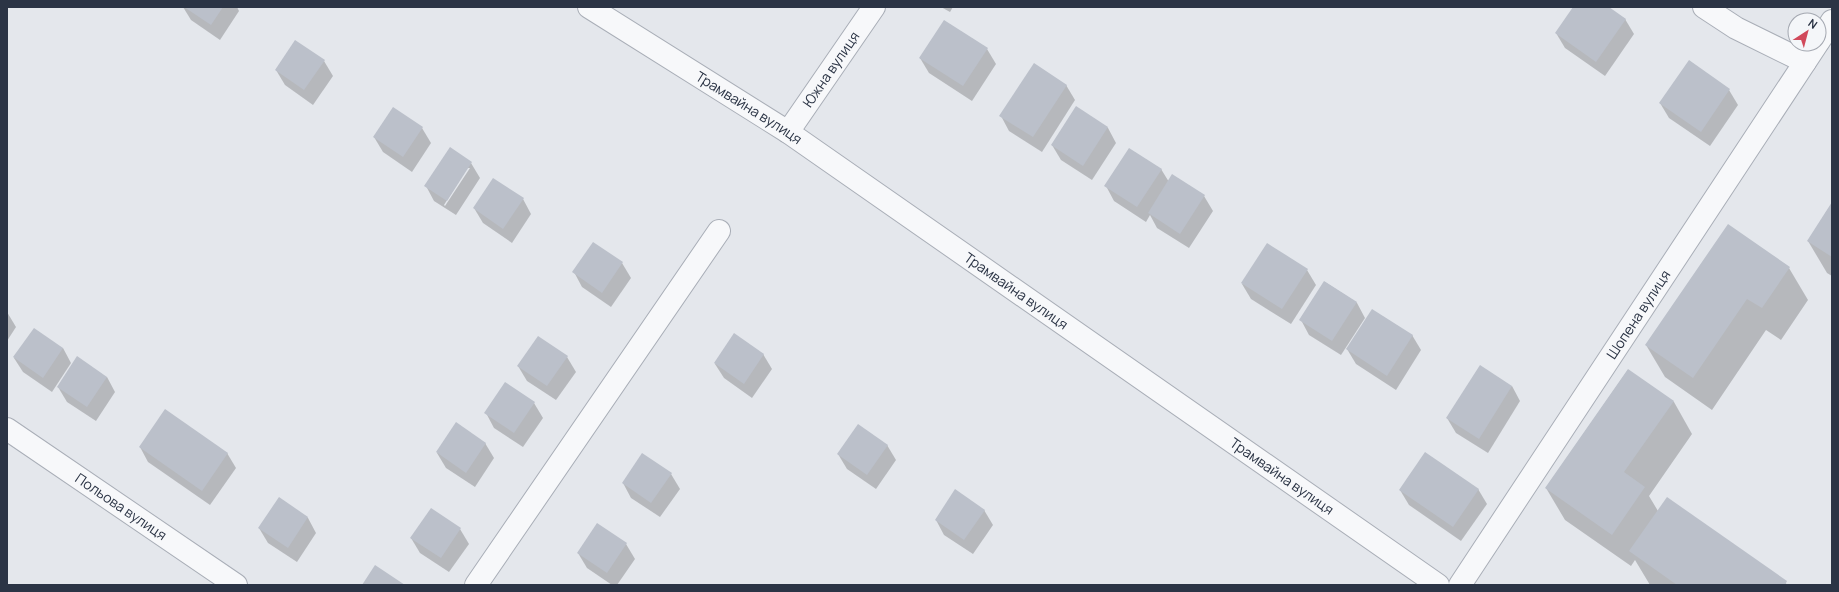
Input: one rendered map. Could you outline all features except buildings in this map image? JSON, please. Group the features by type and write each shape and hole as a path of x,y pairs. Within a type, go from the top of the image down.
{"street":[{"name":"Трамвайна вулиця","path":"588,7 788,132 1438,585"},
{"name":"Южна вулиця","path":"788,132 874,7"},
{"path":"1704,7 1736,28 1805,62"},
{"name":"Шопена вулиця","path":"1460,585 1812,52"},
{"path":"476,585 720,231"},
{"name":"Польова вулиця","path":"7,429 236,585"}]}
